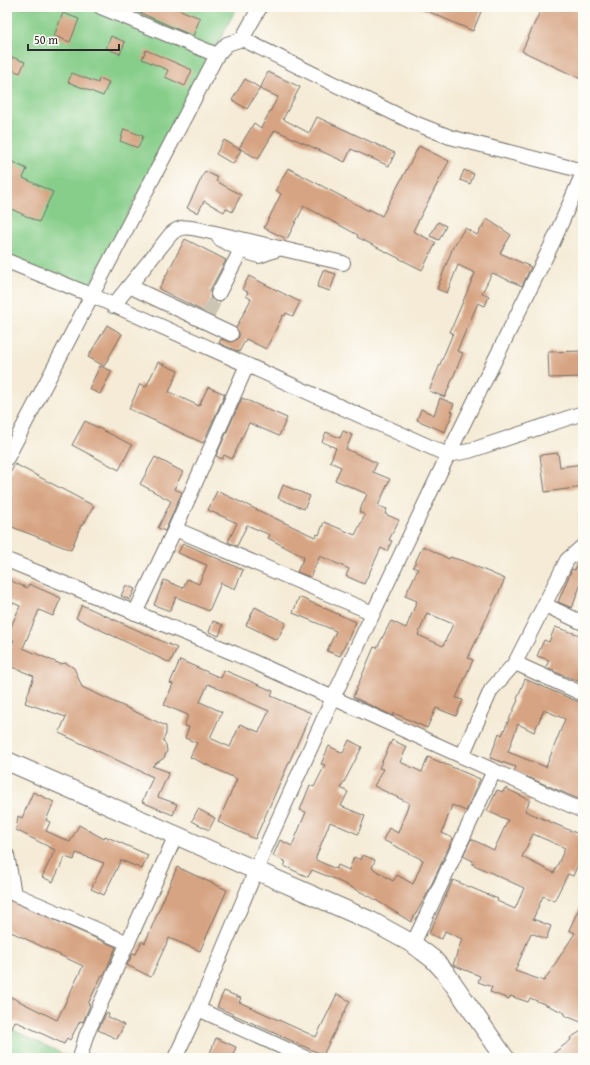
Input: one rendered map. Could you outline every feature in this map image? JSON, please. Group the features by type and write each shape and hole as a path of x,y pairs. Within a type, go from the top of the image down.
{"main road":[{"path":"7,761 257,870 370,921 413,944 445,972 505,1058"}],"street":[{"path":"101,7 217,55"},
{"path":"7,458 217,55 227,44 242,39 260,7"},
{"path":"176,1058 333,698 448,455 553,242 583,172 450,137 412,122 242,39"},
{"path":"113,306 175,230 187,227 343,263"},
{"path":"202,230 241,250 259,256 281,248"},
{"path":"218,294 241,250"},
{"path":"7,261 91,295 448,455 469,451 583,413"},
{"path":"129,286 206,318 231,334"},
{"path":"135,613 175,530 247,365"},
{"path":"175,530 373,613"},
{"path":"462,756 491,690 515,663 567,560 583,546"},
{"path":"7,560 236,654 583,811"},
{"path":"545,605 583,623"},
{"path":"515,663 583,694"},
{"path":"413,944 494,771"},
{"path":"80,1058 86,1036 176,835"},
{"path":"7,856 14,894 128,943"},
{"path":"198,1009 306,1058"}],"green space":[{"path":"7,7 237,7 85,295 7,257"},
{"path":"7,1027 71,1058 7,1058"}],"building":[{"path":"127,7 173,7 200,18 193,36"},
{"path":"418,7 483,7 473,31"},
{"path":"542,7 583,7 583,80 522,51"},
{"path":"63,13 79,19 70,42 54,36"},
{"path":"111,36 125,42 120,54 106,48"},
{"path":"146,50 192,70 185,86 165,77 168,70 142,59"},
{"path":"12,57 25,62 20,73 7,68"},
{"path":"268,72 300,87 283,119 309,133 317,117 395,153 389,166 351,149 345,162 275,130 258,159 239,148 254,123 261,128 278,97 260,89"},
{"path":"72,73 98,83 99,78 109,82 103,96 68,82"},
{"path":"245,79 260,88 247,109 232,100"},
{"path":"124,129 143,136 138,148 120,141"},
{"path":"224,140 241,150 233,164 216,154"},
{"path":"419,146 449,161 413,231 436,243 422,270 357,237 358,235 304,206 287,239 264,228 281,194 276,190 288,168 369,211 369,209 382,216"},
{"path":"7,159 27,169 23,178 53,192 39,222 7,207"},
{"path":"464,170 474,174 470,184 460,180"},
{"path":"205,171 218,178 216,181 241,195 232,212 226,208 224,212 204,201 198,213 187,208"},
{"path":"487,219 511,235 500,253 531,267 522,286 492,273 482,293 489,296 485,306 478,303 457,351 463,353 445,397 429,391 453,333 450,332 475,273 458,265 447,293 437,289 453,247 465,228 477,235"},
{"path":"438,222 446,226 439,240 430,236"},
{"path":"185,239 226,260 210,290 211,299 205,312 159,289"},
{"path":"323,270 336,274 330,291 317,287"},
{"path":"249,276 300,302 293,316 286,313 285,316 283,315 266,349 246,339 239,352 219,343 221,339 231,342 239,337 239,333 236,328 251,299 246,296 248,292 242,289"},
{"path":"107,325 122,334 104,366 88,357"},
{"path":"583,351 583,377 549,378 548,352"},
{"path":"158,362 178,371 169,392 199,406 208,387 225,394 203,443 129,409 140,384 146,387"},
{"path":"100,366 112,371 100,394 89,389"},
{"path":"242,398 287,418 279,436 249,423 232,459 224,455 222,459 216,456"},
{"path":"440,398 454,404 451,411 453,412 445,432 417,420 421,409 434,415"},
{"path":"85,421 132,445 119,470 72,445"},
{"path":"343,431 352,435 346,449 377,463 373,472 390,479 378,506 387,509 385,514 399,520 389,540 392,541 387,551 381,548 364,584 346,576 349,569 320,556 310,577 297,572 304,557 268,538 270,535 247,525 237,546 228,542 237,523 208,510 217,491 315,537 317,534 319,535 324,522 355,535 365,515 359,512 367,494 335,480 341,467 330,462 336,448 322,442 326,432 340,438"},
{"path":"558,453 560,467 583,464 583,487 545,492 540,455"},
{"path":"155,457 183,472 174,489 182,492 165,531 158,528 171,501 140,484"},
{"path":"15,464 94,506 83,525 81,525 71,550 7,525 7,479"},
{"path":"283,485 310,496 304,509 278,498"},
{"path":"183,543 243,570 235,589 221,583 209,611 176,597 170,611 154,605 164,580 183,588 187,579 199,584 207,565 178,553"},
{"path":"423,546 449,559 450,557 463,561 505,579 468,658 473,660 456,698 463,700 456,716 436,708 427,728 394,713 393,716 353,697 374,647 377,648 391,621 406,628 417,601 405,596 418,569 413,567","holes":["427,613 453,624 443,646 418,635"]},
{"path":"583,557 583,578 572,608 558,602 572,569 575,570 578,561"},
{"path":"7,579 27,588 29,584 61,598 53,616 39,610 23,648 60,664 66,663 74,668 82,687 166,726 166,734 163,740 167,751 164,758 152,766 169,772 158,797 177,804 173,815 142,802 153,777 59,733 66,717 25,703 34,676 7,665 7,658 14,640 7,636 20,606 7,600"},
{"path":"126,585 135,589 130,600 121,596"},
{"path":"299,597 356,622 340,656 327,651 336,631 293,613"},
{"path":"82,605 177,648 170,663 76,618"},
{"path":"255,607 286,623 277,640 246,625"},
{"path":"213,621 223,625 219,636 209,632"},
{"path":"555,627 583,636 583,683 546,667 549,660 537,656 544,640 549,642"},
{"path":"180,660 221,678 224,670 273,691 271,696 311,713 255,839 218,822 237,779 190,757 197,743 185,738 189,727 184,726 188,715 164,705 173,684 170,683","holes":["208,684 269,711 259,732 240,724 230,747 210,738 222,712 200,702"]},
{"path":"525,679 576,701 583,702 583,801 514,771 516,767 490,758 499,733 502,735 518,700 517,699","holes":["544,710 565,719 546,767 508,752 518,724 534,732"]},
{"path":"349,740 362,747 341,788 348,792 341,806 365,816 358,834 330,822 316,860 336,869 338,865 349,870 354,857 361,860 363,855 375,860 372,868 393,881 397,875 413,884 423,860 383,840 389,828 398,833 409,803 374,786 383,769 379,768 392,740 407,747 400,762 422,772 428,757 480,779 466,811 452,805 442,833 453,838 426,896 411,922 371,897 332,878 312,870 308,877 284,866 286,862 273,856 280,840 292,846 306,812 300,810 310,785 314,787 325,765 321,764 329,746 343,753"},
{"path":"505,788 530,800 525,811 583,836 583,853 573,876 568,874 554,901 543,896 533,919 551,926 546,939 531,933 515,971 544,981 575,933 569,930 583,900 583,1023 564,1015 565,1013 530,998 528,1002 510,996 509,999 490,992 492,987 478,982 480,976 453,965 462,939 445,931 442,939 429,934 453,880 498,899 497,901 515,909 524,888 472,864 473,861 463,856 471,839 494,850 508,820 487,811 497,790 503,792","holes":["533,834 565,848 554,873 522,857"]},
{"path":"33,792 54,802 46,820 50,822 46,831 70,842 79,825 104,839 105,836 148,855 142,869 121,860 104,895 91,889 104,863 76,853 74,860 65,857 53,882 42,877 55,850 16,830 18,816 22,818"},
{"path":"198,809 215,818 209,830 192,821"},
{"path":"177,867 227,890 200,951 169,938 151,977 127,965 133,953 136,954 142,941 145,943"},
{"path":"7,899 116,947 104,975 102,975 88,1004 90,1005 83,1022 80,1021 70,1040 67,1038 64,1044 15,1021 7,1039 7,995 57,1020 83,966 7,930"},
{"path":"224,991 241,998 239,1002 316,1037 337,994 350,1001 323,1055 217,1007"},
{"path":"106,1013 109,1014 108,1017 124,1025 117,1039 98,1030"},
{"path":"583,1030 583,1058 547,1058 571,1040 570,1038"},
{"path":"216,1038 236,1047 232,1058 208,1058"}],"tunnel":[{"path":"208,314 218,294"}]}
